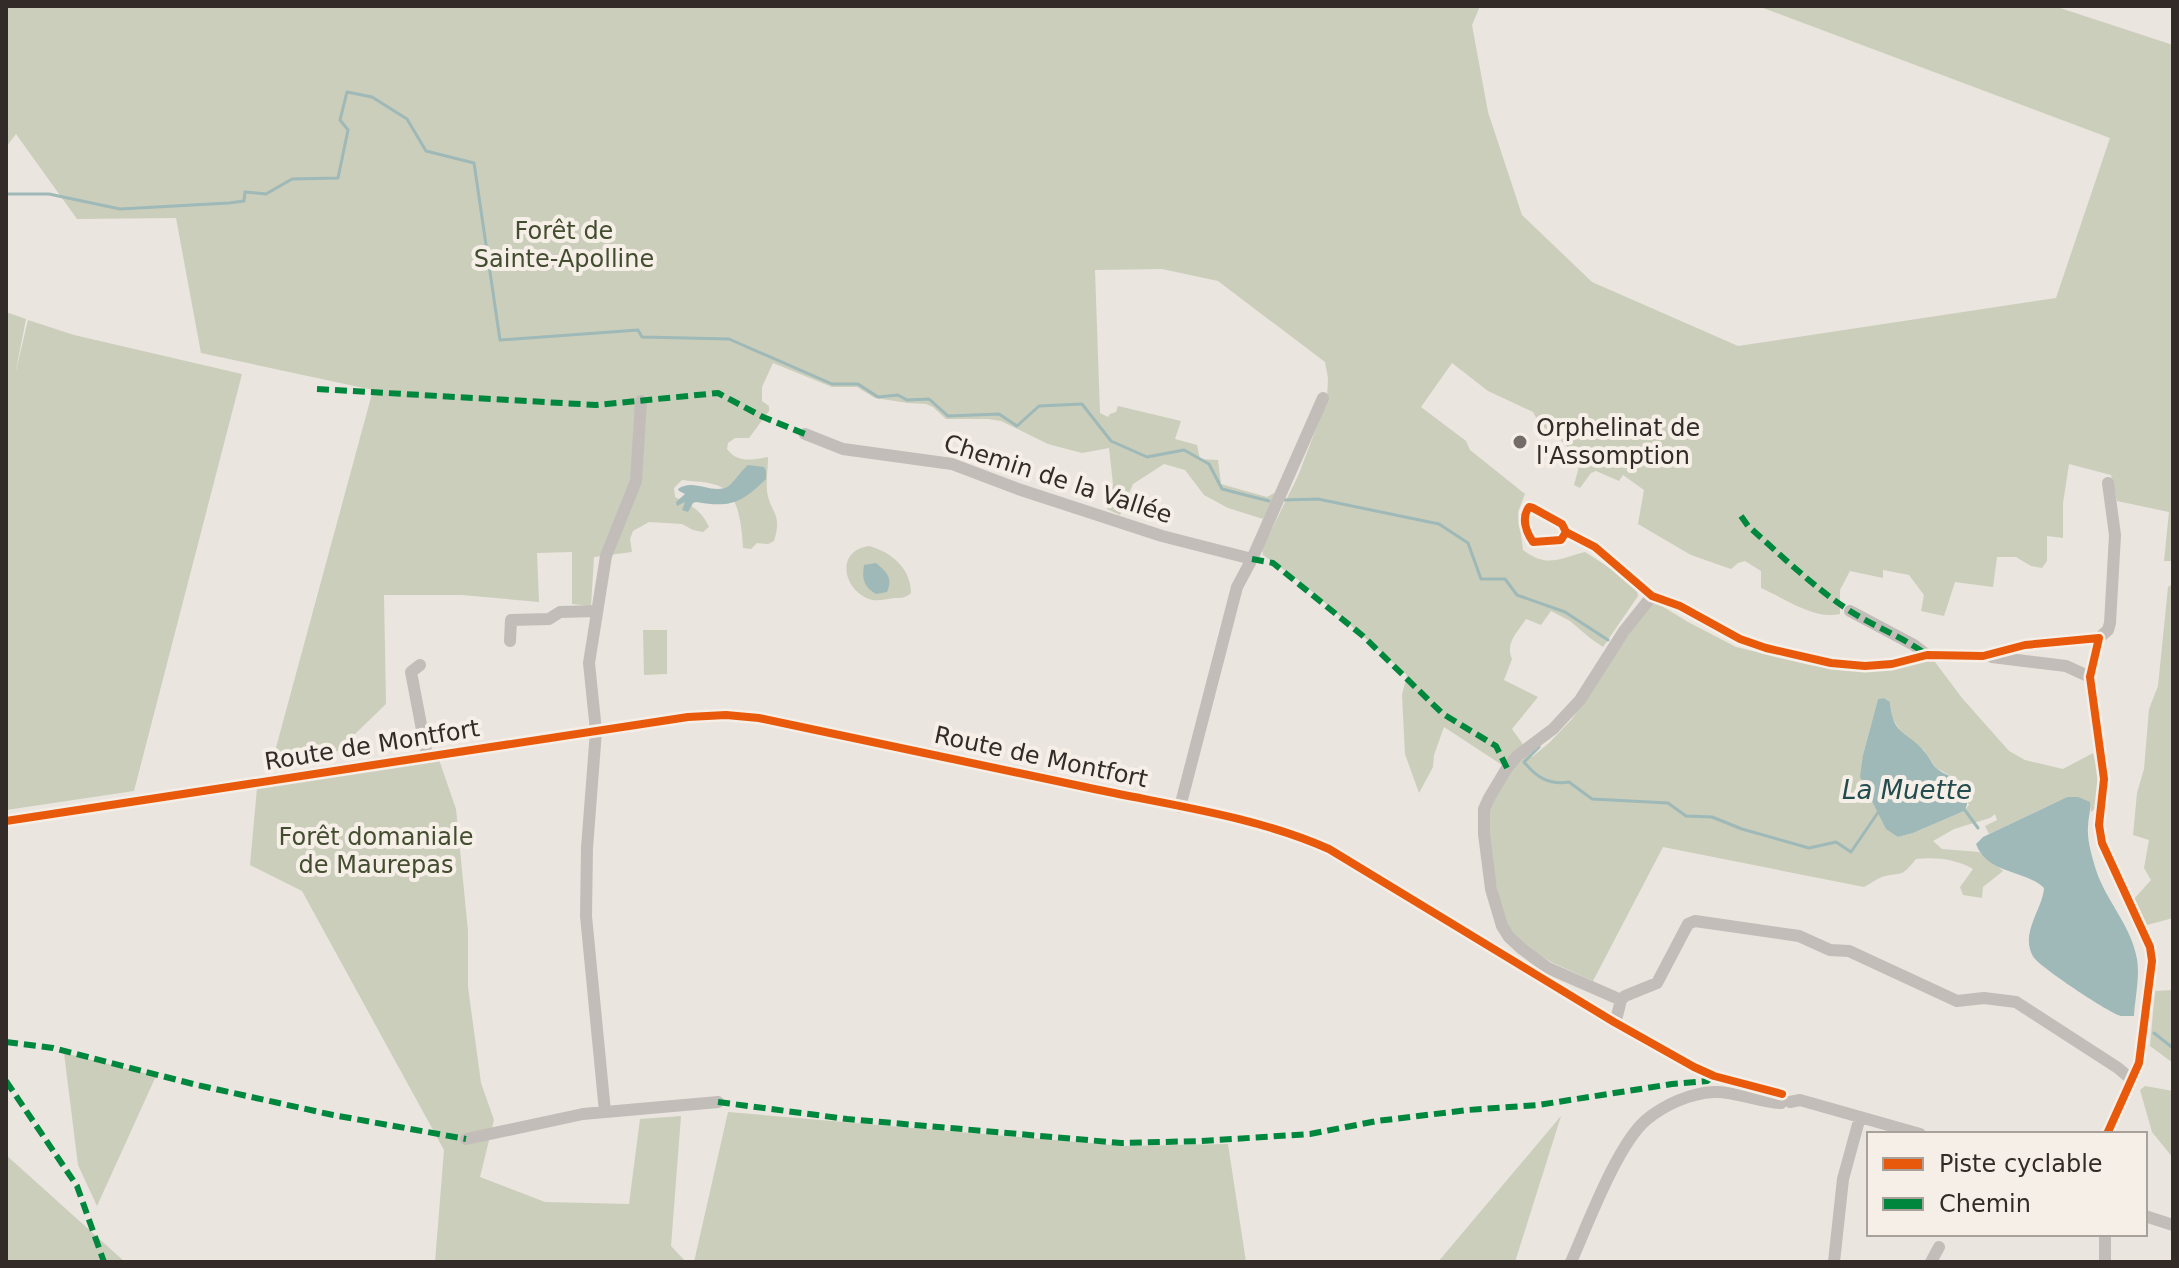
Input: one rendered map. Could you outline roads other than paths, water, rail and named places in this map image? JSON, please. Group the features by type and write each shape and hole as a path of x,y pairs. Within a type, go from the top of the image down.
{"street":[{"path":"1180,807 1237,587 1323,398"},
{"path":"605,1112 586,916 596,731 589,663 606,556 636,481 641,401"},
{"name":"Chemin de la Vallée","path":"805,434 843,449 952,464 1162,536 1252,559"},
{"path":"2108,483 2115,535 2111,608 2108,630 2099,638 2090,677 2104,779 2099,825 2102,843 2150,947 2152,961 2139,1063 2108,1132"},
{"path":"1566,532 1595,547 1652,596 1680,606 1740,639 1766,648 1831,663 1865,666 1892,664 1927,655 1983,656 2066,666 2090,677"},
{"path":"1621,1000 1548,968 1522,949 1502,926 1491,889 1484,809 1507,768 1529,745 1553,729 1580,700 1624,631 1652,596"},
{"path":"510,641 511,620 549,619 560,612 597,611"},
{"path":"1850,611 1927,655"},
{"path":"1983,656 2025,645 2099,638"},
{"path":"420,665 411,672 427,756"},
{"name":"Route de Montfort","path":"6,821 688,717 726,715 759,718 1266,825 1299,836 1329,849 1614,1022 1704,1071 1784,1100 1800,1100 1913,1132"},
{"path":"1614,1022 1625,996 1657,983 1688,924 1695,921 1799,936 1830,950 1849,951 1957,1001 1984,998 2016,1002 2132,1080"},
{"path":"1571,1262 1625,1147 1645,1121 1690,1096 1716,1091 1768,1102 1784,1100"},
{"path":"466,1139 583,1114 718,1102"},
{"path":"1834,1262 1843,1179 1860,1117"},
{"path":"2147,1217 2173,1225"},
{"path":"2105,1236 2105,1262"},
{"path":"1931,1262 1939,1247"}],"water":[{"path":"748,465 764,467 766,471 766,479 749,494 727,504 696,502 688,512 682,510 685,502 677,506 676,502 685,494 678,489 691,485 724,488"},
{"path":"876,563 888,576 887,592 876,594 864,582 864,565"},
{"name":"La Muette","path":"1884,698 1890,702 1897,727 1924,751 1937,769 1960,782 1967,798 1964,811 1898,837 1886,829 1860,777 1878,699"},
{"name":"La Muette","path":"2067,797 2090,802 2088,838 2096,870 2129,935 2137,959 2134,1016 2121,1016 2104,1007 2035,959 2030,949 2030,933 2044,888 2027,877 1998,867 1982,854 1976,844 1983,837"}],"waterway":[{"path":"6,194 49,194 120,209 244,201 245,192 266,194 292,179 338,178 348,130 340,120 347,92 372,97 407,119 426,151 474,163 500,340 638,330 642,337 729,339 832,384 858,384 878,397 898,395 907,400 929,399 948,416 999,414 1017,426 1039,406 1082,404 1111,441 1147,457 1184,450 1209,464 1222,489 1269,501"},
{"path":"1283,500 1318,499 1439,524 1468,543 1481,579 1505,579 1517,595 1565,612 1608,640"},
{"path":"1539,747 1524,762 1529,768 1549,781 1569,782 1592,799 1668,803 1686,816 1712,817 1809,848 1836,842 1851,852 1879,811"},
{"path":"1964,809 1978,828"},
{"path":"2154,1033 2173,1048"}],"place":[{"name":"Orphelinat de l'Assomption","path":"1520,442"}],"park label":[{"name":"Forêt de Sainte-Apolline","path":"564,245"},
{"name":"Forêt domaniale de Maurepas","path":"376,851"}]}
